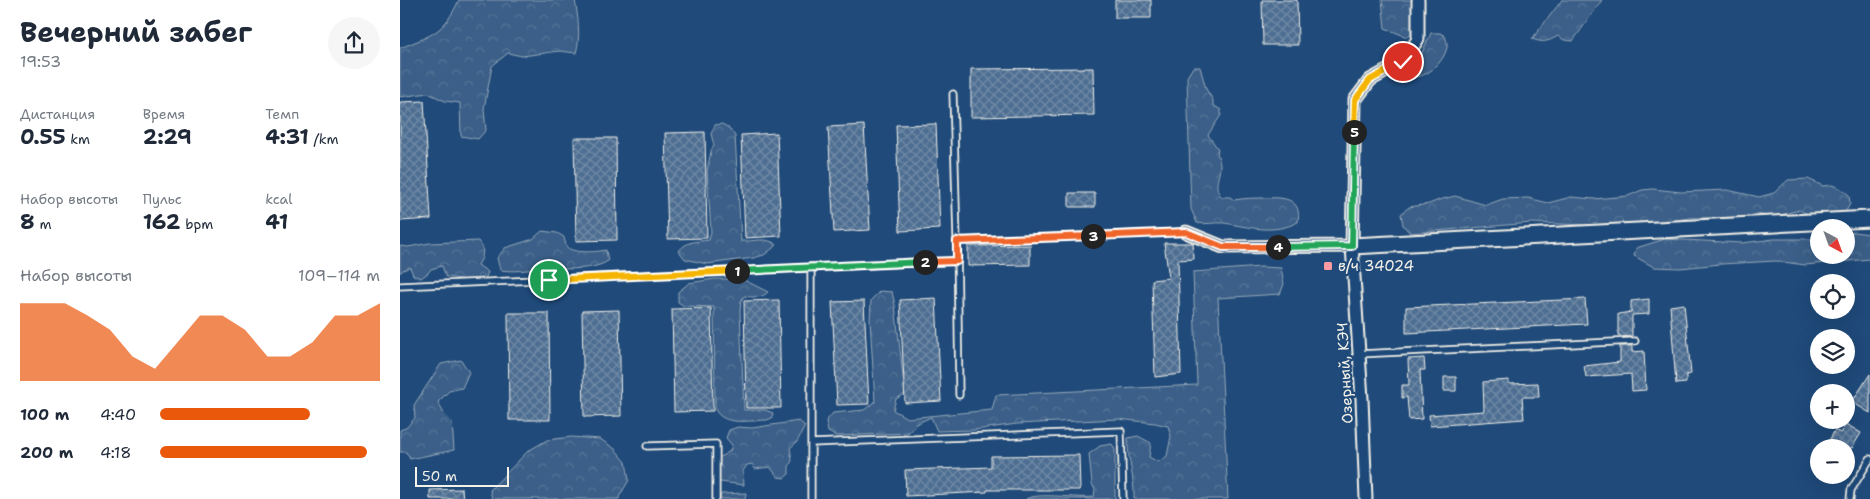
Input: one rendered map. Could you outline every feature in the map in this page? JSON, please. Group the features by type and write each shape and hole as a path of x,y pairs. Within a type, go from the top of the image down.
{"street":[{"name":"Озерный, КЭЧ","path":"1366,499 1352,246 1355,100 1370,80 1403,62 1413,47 1418,39 1418,0"},
{"path":"1186,232 1223,247 1352,246 1870,219"}],"lane":[{"path":"953,94 959,394"},
{"path":"957,241 1186,232"},
{"path":"400,286 957,261"},
{"path":"811,268 811,499"},
{"path":"1359,354 1635,341"},
{"path":"811,443 1121,430 1123,499"},
{"path":"647,446 716,444 716,499"},
{"path":"1850,499 1851,490 1870,459"}],"green space":[{"path":"459,0 575,0 577,13 579,33 576,53 560,51 522,56 508,53 492,66 484,109 486,130 478,139 461,136 460,103 445,101 428,93 400,97 400,48 436,32 448,20"},
{"path":"1382,0 1413,0 1416,24 1407,37 1385,28"},
{"path":"1562,0 1602,0 1573,41 1564,40 1558,36 1545,41 1532,39"},
{"path":"1431,33 1440,33 1445,36 1447,44 1442,59 1438,65 1427,73 1415,77 1409,76 1411,66 1421,55"},
{"path":"1193,67 1200,67 1206,89 1213,100 1213,105 1221,110 1221,115 1208,135 1218,149 1220,165 1217,189 1219,193 1222,197 1230,197 1234,200 1246,198 1286,199 1295,204 1299,214 1298,222 1289,226 1270,229 1224,223 1197,223 1191,209 1187,77"},
{"path":"722,124 729,128 735,136 741,241 764,240 777,245 764,255 753,258 707,264 685,259 679,251 689,243 709,240 711,232 707,171 714,145 711,134 715,125"},
{"path":"1808,179 1823,186 1832,185 1840,188 1849,195 1850,204 1845,213 1810,215 1799,210 1773,217 1757,214 1745,217 1690,218 1588,225 1531,223 1410,233 1403,225 1401,214 1409,207 1429,204 1455,196 1486,205 1503,199 1528,198 1548,203 1571,197 1594,199 1628,196 1642,190 1653,189 1681,192 1727,190 1759,197 1774,193 1788,180"},
{"path":"542,231 557,233 564,237 566,246 569,249 591,252 606,250 608,261 593,267 575,269 500,270 497,258 505,248 533,239"},
{"path":"1855,232 1870,234 1870,259 1855,260"},
{"path":"1665,239 1742,243 1774,239 1810,239 1810,264 1816,264 1805,265 1776,261 1680,268 1654,267 1634,256 1636,248"},
{"path":"478,241 483,248 482,258 478,265 488,272 484,282 446,277 442,266 431,269 421,278 413,275 410,267 400,273 400,246 408,247 430,243"},
{"path":"1261,267 1281,268 1284,284 1280,294 1218,298 1228,499 1134,499 1128,438 1138,436 1151,443 1149,457 1158,462 1167,456 1171,436 1168,426 1155,423 1118,419 1017,424 974,430 937,431 931,417 916,424 908,433 836,436 828,432 826,421 833,413 864,410 875,402 870,320 871,300 880,291 892,292 905,394 896,399 893,410 907,418 992,410 996,395 1197,385 1193,272"},
{"path":"714,279 742,279 768,292 760,297 744,296 741,301 740,311 744,410 765,410 773,413 772,418 767,420 731,420 719,415 715,409 714,307 684,306 678,302 678,292 689,283"},
{"path":"461,360 469,372 462,388 449,391 438,402 444,414 452,422 454,450 410,459 406,452 400,452 400,430 406,428 415,418 414,405 441,364"},
{"path":"799,421 805,426 797,442 790,448 792,460 789,474 784,478 778,477 770,467 755,469 752,464 747,465 743,471 744,485 720,482 716,472 719,458 730,451 732,445 726,438 729,430 738,427 752,428"},
{"path":"571,437 600,439 615,449 626,462 629,480 619,499 492,499 490,490 528,451 547,440"},
{"path":"1112,444 1115,449 1115,499 1026,499 1039,496 1094,497 1095,490 1092,484 1089,454 1100,446"},
{"path":"746,493 745,499 720,499 721,494"}],"building":[{"path":"1115,0 1151,0 1151,18 1115,18"},
{"path":"1262,0 1297,0 1298,45 1263,45"},
{"path":"1093,68 1094,115 971,117 971,69"},
{"path":"424,101 431,219 400,221 400,102"},
{"path":"936,124 940,229 900,231 896,125"},
{"path":"864,125 870,230 834,232 828,127"},
{"path":"705,132 707,238 668,239 665,133"},
{"path":"777,133 781,236 745,238 741,135"},
{"path":"574,138 616,138 617,240 576,241"},
{"path":"1069,193 1095,193 1095,207 1069,207"},
{"path":"1164,243 1193,243 1194,259 1178,260 1181,374 1155,377 1152,280 1169,278"},
{"path":"1030,245 1030,265 968,266 968,246"},
{"path":"936,298 941,401 905,403 900,300"},
{"path":"1585,299 1587,324 1406,333 1406,307"},
{"path":"1649,299 1649,314 1632,315 1632,336 1620,337 1618,335 1618,314 1631,312 1631,301"},
{"path":"779,300 781,408 746,408 744,301"},
{"path":"864,301 869,404 837,405 832,302"},
{"path":"1684,304 1691,374 1686,375 1686,383 1676,384 1670,306"},
{"path":"711,308 713,411 674,412 672,309"},
{"path":"619,310 621,416 584,417 582,311"},
{"path":"508,313 549,313 550,420 509,420"},
{"path":"1620,346 1632,346 1632,352 1644,351 1646,390 1632,391 1631,374 1586,377 1584,366 1620,362"},
{"path":"1424,358 1425,370 1420,370 1422,419 1409,420 1407,397 1402,398 1402,385 1409,385 1408,359"},
{"path":"1870,374 1870,413 1855,404 1855,397"},
{"path":"1444,377 1456,377 1456,391 1444,391"},
{"path":"1509,380 1509,384 1538,383 1539,397 1522,397 1524,419 1430,426 1429,415 1484,411 1483,382"},
{"path":"1843,429 1854,429 1861,433 1855,443 1855,439 1830,439 1835,430 1840,433"},
{"path":"1079,455 1080,490 987,490 987,492 906,496 905,470 991,467 991,456"},
{"path":"462,489 463,499 430,499 430,490"}],"place":[{"name":"в/ч 34024","path":"1328,266"}],"route":[{"path":"549,280 957,261 957,241 1186,232 1223,247 1352,246 1355,100 1370,80 1403,62"}]}
